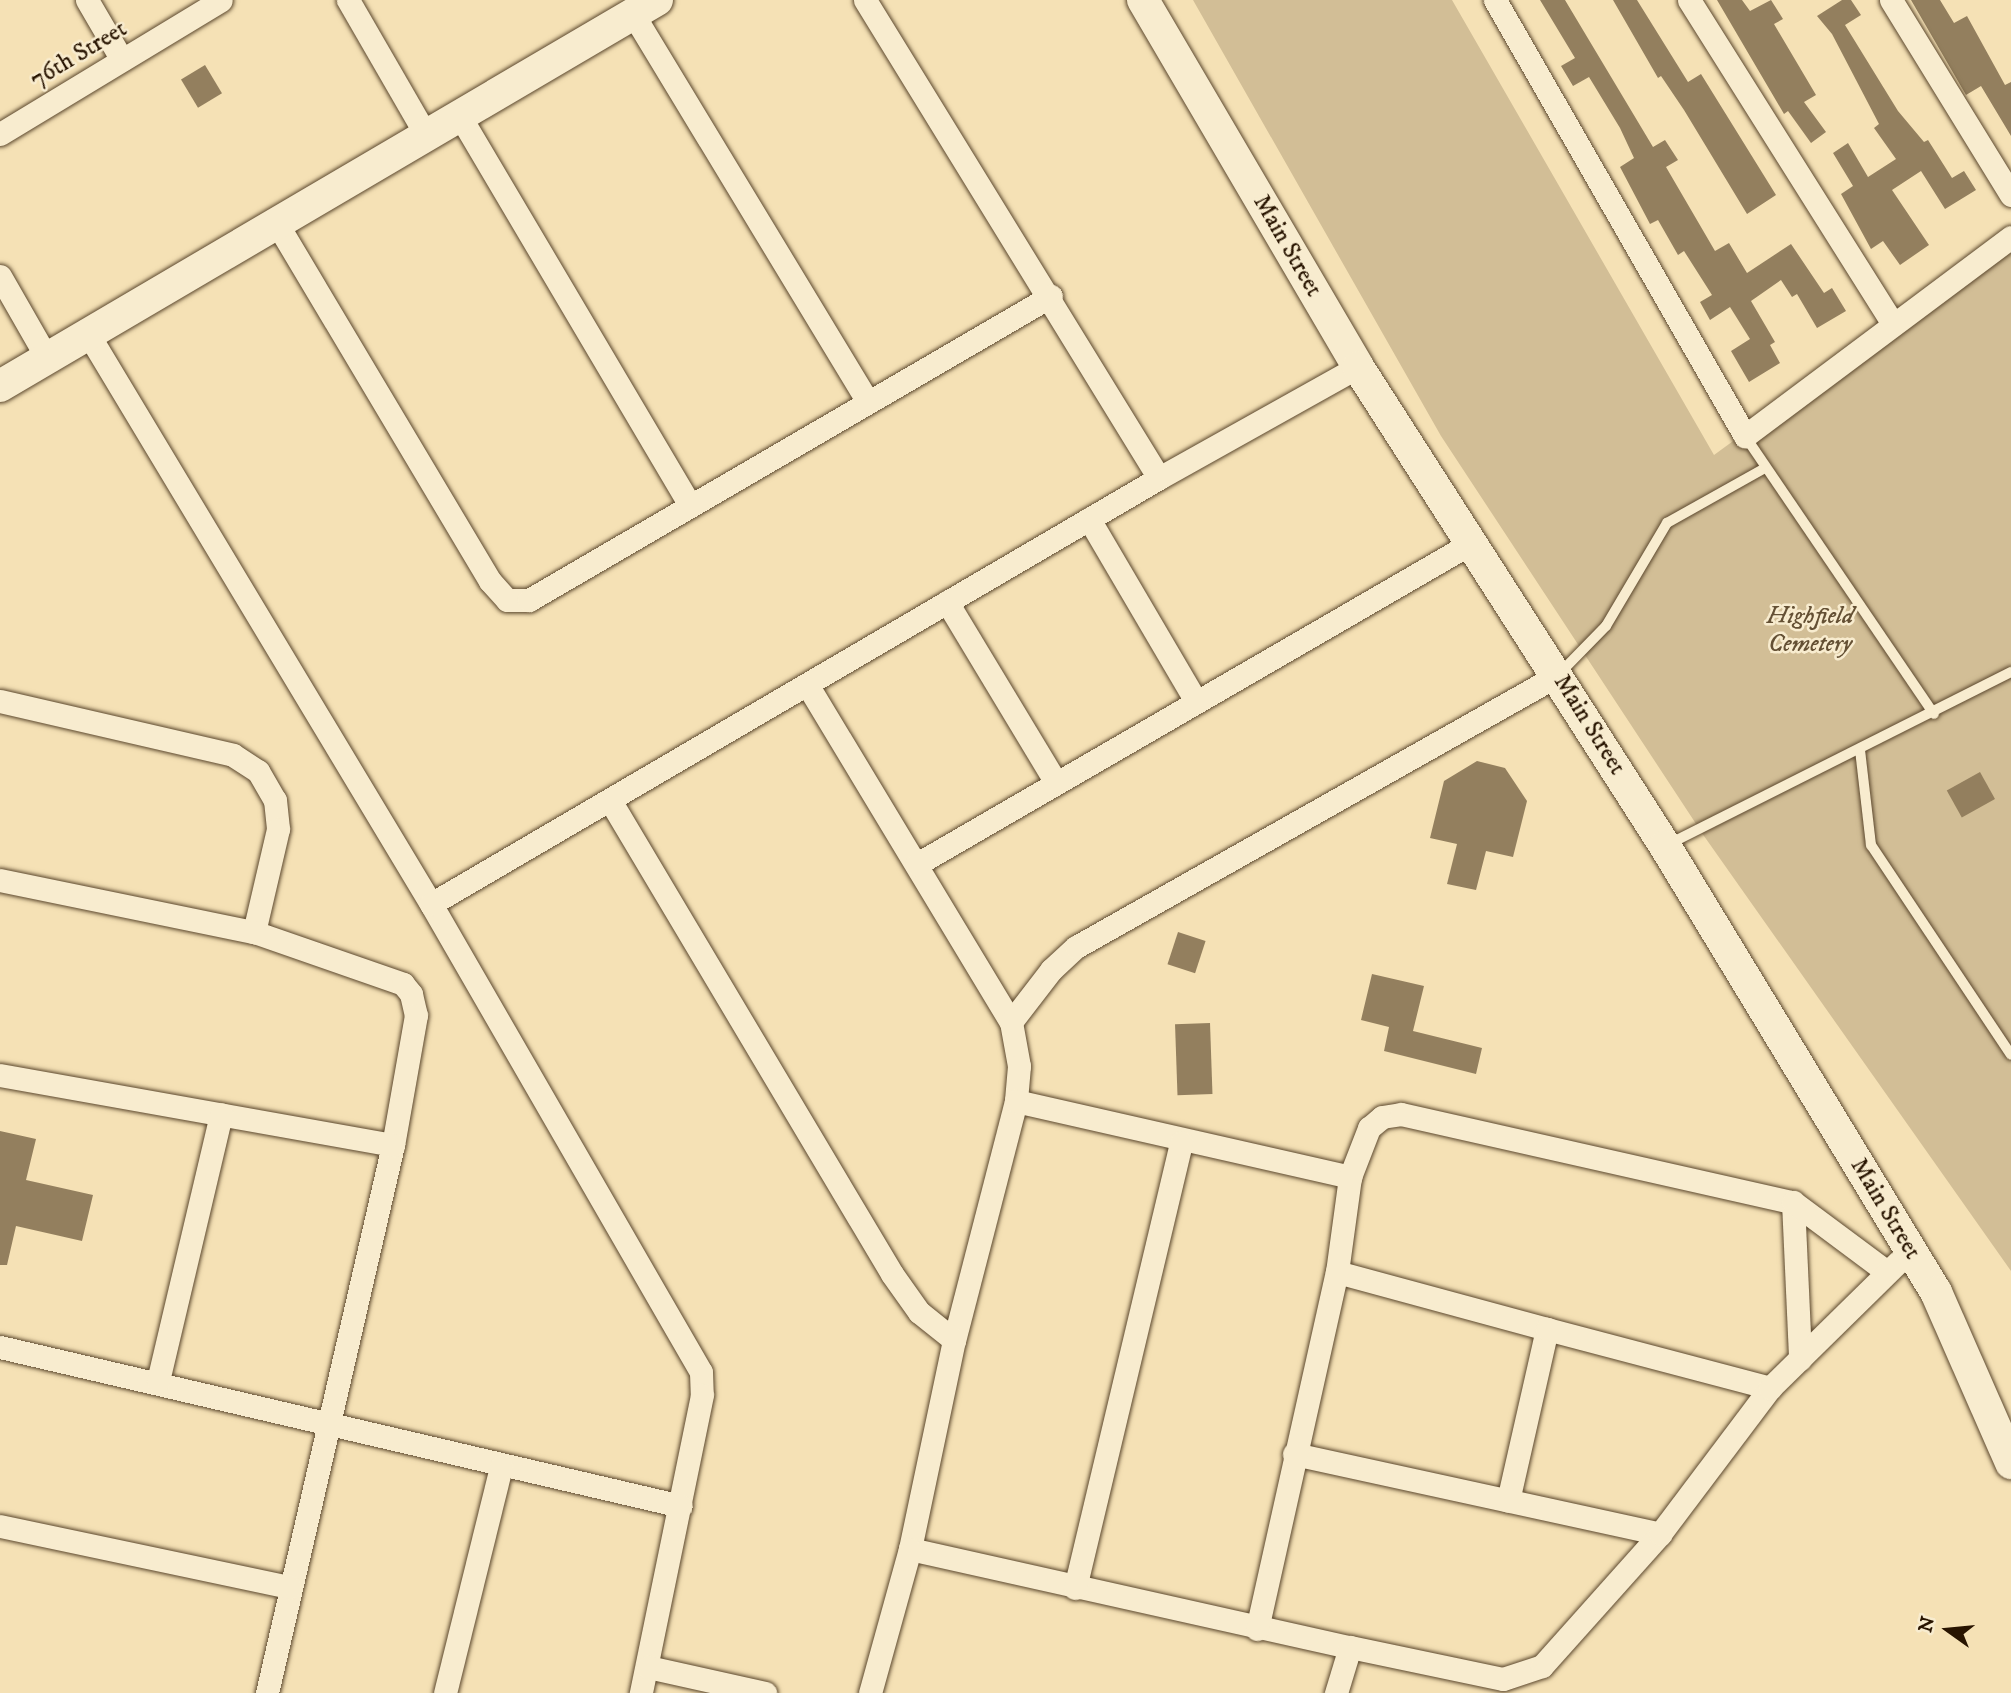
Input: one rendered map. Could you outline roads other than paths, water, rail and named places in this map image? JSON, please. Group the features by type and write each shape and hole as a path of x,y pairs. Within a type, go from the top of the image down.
{"street":[{"path":"87,0 122,60"},
{"name":"76th Street","path":"0,134 221,0"},
{"path":"348,0 427,137"},
{"path":"865,0 1051,296 1159,478"},
{"name":"Main Street","path":"1143,0 1358,367 1473,542 1665,846 1936,1292 2011,1463"},
{"path":"1495,0 1745,436 2011,237"},
{"path":"1689,0 1893,324"},
{"path":"1891,0 2011,195"},
{"path":"0,386 276,222 461,118 645,7 867,401"},
{"path":"461,118 689,504"},
{"path":"276,222 490,581 507,600 528,600 1051,296"},
{"path":"0,276 47,358"},
{"path":"87,332 431,904 701,1373 702,1395 642,1693"},
{"path":"431,904 611,802 1159,478 1358,367"},
{"path":"1089,519 1195,700"},
{"path":"917,864 1055,780 1473,542"},
{"path":"947,602 1055,780"},
{"path":"1011,1022 1051,970 1076,947 1558,675"},
{"path":"808,686 1011,1022 1019,1066 1016,1101 954,1340 910,1549 870,1693"},
{"path":"0,701 233,755 258,771 275,800 278,829 254,932"},
{"path":"611,802 892,1274 919,1312 954,1340"},
{"path":"0,880 254,932 403,984 411,994 415,1023 393,1145 267,1693"},
{"path":"0,1075 393,1145"},
{"path":"1016,1101 1181,1142 1350,1177"},
{"path":"158,1381 221,1114"},
{"path":"1257,1629 1294,1454 1337,1272 1350,1177 1369,1128 1382,1117 1401,1114 1793,1202 1887,1272"},
{"path":"1075,1588 1181,1142"},
{"path":"1793,1202 1800,1359"},
{"path":"910,1549 1257,1629 1503,1679 1519,1675 1542,1666 1660,1534 1770,1388 1911,1251"},
{"path":"1337,1272 1770,1388"},
{"path":"1508,1501 1547,1329"},
{"path":"0,1347 158,1381 501,1467 681,1506"},
{"path":"1294,1454 1660,1534"},
{"path":"445,1693 501,1467"},
{"path":"0,1526 290,1587"},
{"path":"1336,1693 1350,1647"},
{"path":"648,1667 765,1693"}],"lane":[{"path":"1745,436 1934,714"},
{"path":"1558,675 1606,626 1667,523 1765,468"},
{"path":"1665,846 1934,714 2011,672"},
{"path":"1860,750 1871,845 2011,1055"}],"park label":[{"name":"Highfield Cemetery","path":"1810,631"}]}
